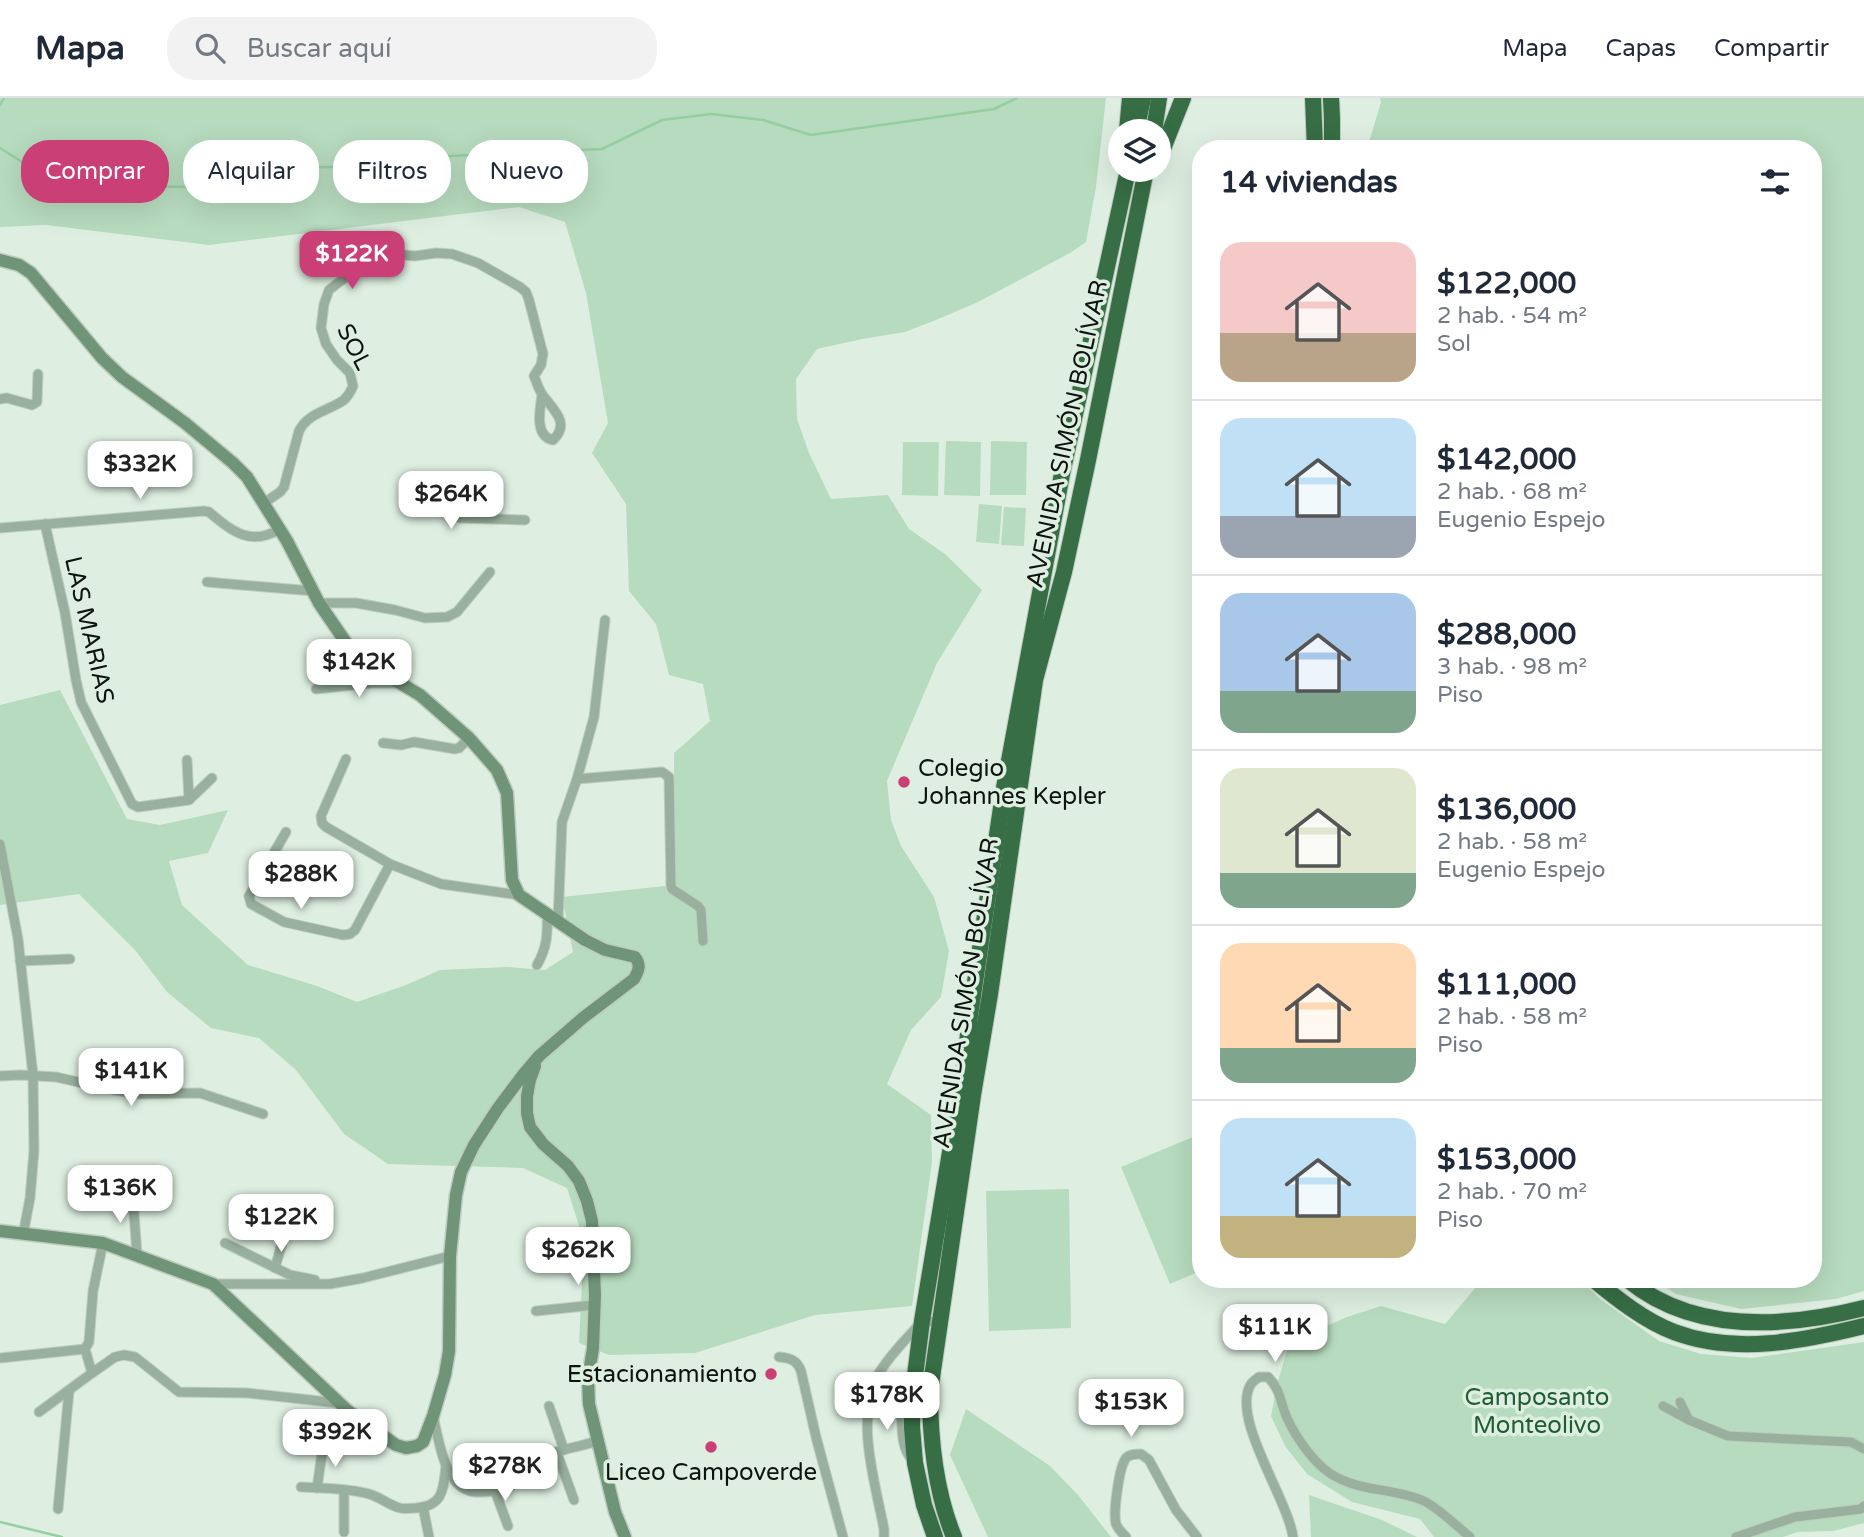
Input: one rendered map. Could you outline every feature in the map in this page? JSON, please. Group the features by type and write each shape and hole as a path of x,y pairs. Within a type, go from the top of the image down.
{"highway":[{"path":"1128,119 1130,98"},
{"path":"1139,119 1143,98"},
{"path":"1156,119 1159,98"},
{"path":"1171,128 1183,98"},
{"path":"1306,98 1315,126"},
{"path":"1313,98 1315,140"},
{"path":"1331,98 1332,140"},
{"path":"1332,118 1336,98"},
{"name":"AVENIDA SIMÓN BOLÍVAR","path":"934,1537 915,1462 912,1399 922,1321 965,1062 1000,810 1062,474 1125,182"},
{"name":"AVENIDA SIMÓN BOLÍVAR","path":"954,1537 934,1469 930,1391 1035,680 1088,460 1143,182"},
{"path":"1134,226 1150,182"},
{"path":"1606,1288 1644,1316 1672,1331 1700,1340 1732,1345 1824,1336 1864,1326"},
{"path":"1640,1288 1660,1302 1690,1314 1711,1318 1773,1322 1829,1317 1864,1308"}],"street":[{"name":"SOL","path":"264,503 284,487 303,423 346,398 353,386 350,373 326,344 321,328 324,304 329,290 377,253 389,250 415,256 452,254 478,263 526,292 543,354 541,365 534,376 542,395"},
{"path":"0,260 19,265 31,273 102,358 122,377 185,423 247,477 280,529 316,597 347,644 379,670 420,695 469,738 496,770 507,793 513,880 519,895"},
{"path":"0,398 32,405 37,402 38,374"},
{"path":"450,490 452,509 456,517 525,520"},
{"path":"0,528 204,510 241,535 264,537 280,529"},
{"name":"LAS MARIAS","path":"45,524 81,702 132,804 138,807 190,799"},
{"path":"207,582 356,603 425,618 447,617 457,612 490,572"},
{"path":"558,921 562,822 594,717 605,620"},
{"path":"316,689 400,683"},
{"path":"383,743 401,745 414,742 455,749 469,738"},
{"path":"213,1284 338,1403 396,1445 405,1448 423,1442 445,1374 449,1351 450,1256 461,1172 474,1145 492,1118 539,1056 584,1017 635,979 639,970 639,962 635,957 606,950 585,940 519,895 442,884 390,864 326,827 321,816 345,759"},
{"path":"187,760 190,799"},
{"path":"577,779 662,772 666,774 669,778 671,885 701,910 704,941"},
{"path":"190,799 212,778"},
{"path":"286,832 249,896 251,904 284,922 343,935 350,934 355,930 390,864"},
{"path":"0,844 18,939 33,1076 34,1151 30,1198 23,1234"},
{"path":"537,965 547,940 547,913"},
{"path":"20,961 70,958"},
{"path":"539,1056 530,1080 527,1105 530,1127 579,1181 592,1221 595,1305 588,1379 589,1404 615,1512 625,1537"},
{"path":"0,1076 57,1077 138,1094 200,1093 263,1114"},
{"path":"128,1191 134,1213 137,1255"},
{"path":"275,1268 289,1219"},
{"path":"0,1231 103,1243 213,1284 330,1283 363,1278 450,1256"},
{"path":"92,1373 85,1349 89,1342 93,1292 103,1243"},
{"path":"225,1243 290,1275 330,1283"},
{"path":"536,1311 595,1305"},
{"path":"884,1537 868,1443 869,1398 877,1377 922,1321 940,1322"},
{"path":"0,1358 85,1349"},
{"path":"39,1412 115,1357 124,1355 135,1357 179,1392 247,1393 338,1403"},
{"path":"779,1357 794,1360 801,1371 843,1537"},
{"path":"877,1377 892,1379 898,1386 905,1451 915,1462"},
{"path":"1293,1537 1279,1494 1253,1437 1247,1398 1251,1383 1259,1377 1268,1377 1277,1386 1287,1419 1307,1451 1331,1474 1352,1484 1402,1493 1426,1501 1470,1537"},
{"path":"58,1509 69,1391"},
{"path":"1680,1402 1689,1420"},
{"path":"549,1406 574,1500"},
{"path":"1663,1406 1728,1436 1851,1443 1864,1449"},
{"path":"433,1416 446,1466 458,1484 474,1492 495,1491 511,1485 544,1456 597,1441"},
{"path":"317,1488 323,1446"},
{"path":"1126,1537 1117,1526 1119,1476 1125,1459 1132,1454 1141,1454 1149,1460 1176,1510 1197,1537"},
{"path":"301,1487 373,1495 400,1508 423,1507 432,1505 439,1498 446,1466"},
{"path":"344,1490 344,1532"},
{"path":"495,1491 509,1526"},
{"path":"1736,1537 1795,1517 1864,1506"},
{"path":"423,1507 429,1537"}],"green space":[{"path":"0,98 1106,98 1096,187 1086,242 978,302 936,320 905,332 817,349 796,379 797,419 809,453 831,499 888,495 909,529 945,554 982,590 937,663 887,781 891,820 901,846 934,897 949,951 941,997 911,1030 887,1084 931,1115 932,1162 912,1306 815,1315 695,1353 609,1355 579,1343 584,1241 567,1188 523,1168 388,1164 344,1134 296,1070 259,1038 211,1028 167,992 135,950 79,894 0,905 0,705 60,690 127,819 160,825 228,810 208,853 169,861 182,905 248,965 317,986 357,1002 440,970 507,967 545,970 573,952 562,897 674,885 674,753 710,721 703,684 669,675 656,624 629,591 626,504 592,453 608,423 586,293 565,222 519,207 209,245 46,225 0,227"},
{"path":"1380,98 1864,98 1864,1291 1836,1299 1741,1309 1676,1294 1667,1288 1822,1288 1822,140 1370,140"},
{"path":"946,441 981,442 980,496 944,495"},
{"path":"991,441 1027,442 1026,495 990,495"},
{"path":"903,442 939,442 938,496 902,495"},
{"path":"979,504 1002,506 999,544 976,542"},
{"path":"1004,507 1026,508 1024,546 1001,545"},
{"path":"1192,1137 1192,1274 1170,1284 1121,1167"},
{"path":"1069,1189 1071,1328 989,1331 986,1191"},
{"name":"Camposanto Monteolivo","path":"1475,1288 1589,1288 1600,1299 1659,1341 1701,1354 1752,1358 1864,1342 1864,1523 1833,1531 1798,1532 1783,1537 1434,1537 1420,1519 1352,1502 1307,1474 1285,1446 1271,1416 1287,1351 1313,1332 1381,1306 1445,1324"},
{"path":"966,1409 1050,1466 1078,1495 1111,1537 988,1537 950,1455"},
{"path":"1309,1495 1382,1520 1417,1537 1311,1537"}],"waterway":[{"path":"0,105 4,98"},
{"path":"0,148 75,192 91,194 120,186 191,187 257,168 406,166 450,156 602,149 662,120 711,114 763,120 811,135 994,109 1017,98"},
{"path":"0,1522 62,1537"}],"place":[{"name":"Colegio Johannes Kepler","path":"904,782"},
{"name":"Estacionamiento","path":"771,1374"},
{"name":"Liceo Campoverde","path":"711,1447"}]}
